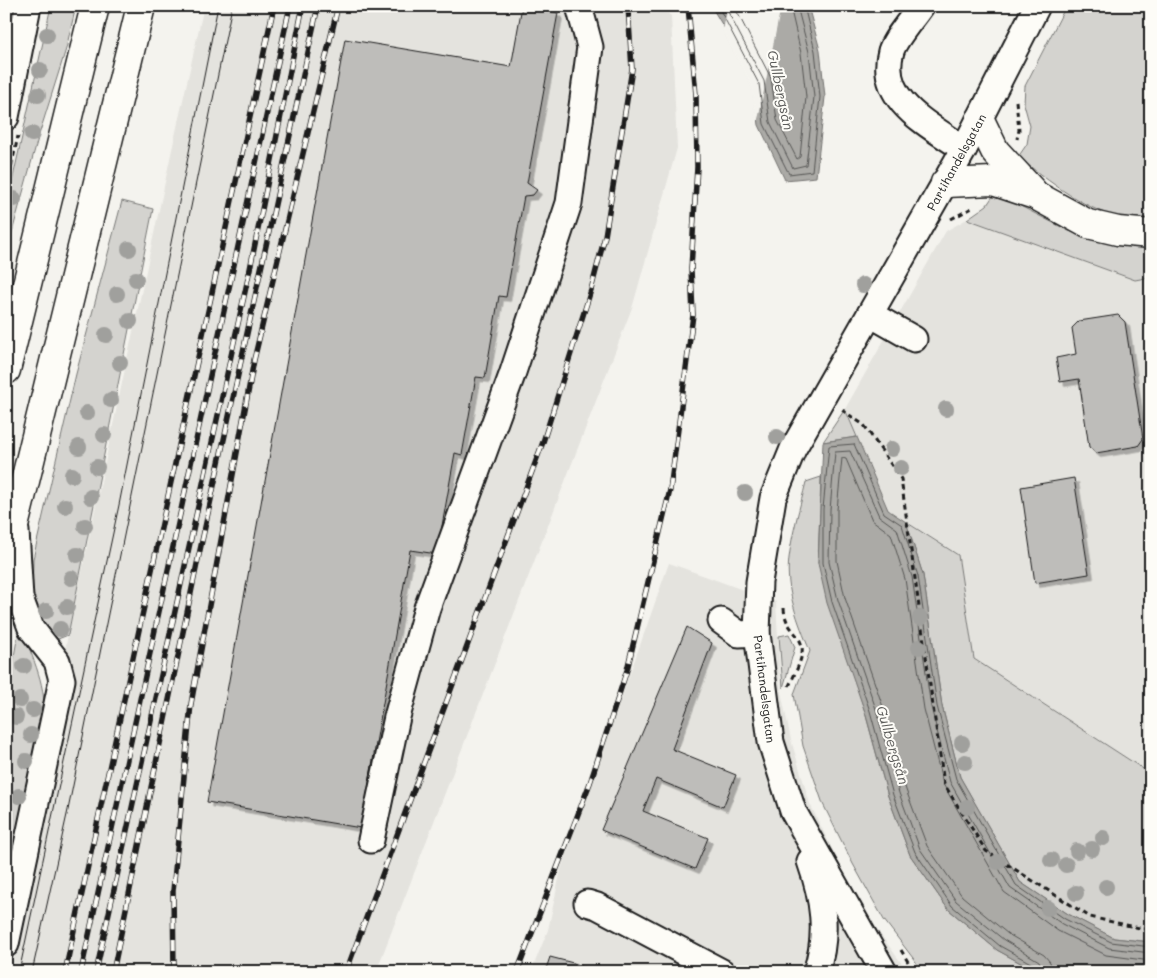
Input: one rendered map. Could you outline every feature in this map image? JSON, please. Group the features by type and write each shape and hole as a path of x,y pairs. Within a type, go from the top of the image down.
{"highway":[{"path":"6,370 94,6"},
{"path":"6,559 141,7"},
{"path":"980,120 996,151 999,172"},
{"path":"945,183 999,172 1035,195 1088,224 1118,231 1151,234"},
{"path":"6,293 14,268 35,252"}],"street":[{"path":"6,117 28,6"},
{"path":"371,840 397,717 427,608 512,375 570,203 590,46 579,6"},
{"path":"921,6 891,49 888,76 896,97 911,112 964,149"},
{"name":"Partihandelsgatan","path":"884,972 793,811 771,742 757,633 759,582 773,498 793,449 821,396 870,314 980,120 1037,6"},
{"path":"870,314 914,339"},
{"path":"6,944 62,680 57,661 31,628 20,598 15,518"},
{"path":"720,621 740,634 757,633"},
{"path":"793,811 820,890 825,931 816,972"},
{"path":"592,904 722,972"}],"path":[{"path":"949,220 976,207 1015,144 1019,130 1016,97"},
{"path":"821,396 864,425 901,479 944,784 986,850 1090,918 1144,929 1151,928"},
{"path":"784,603 784,619 802,646 801,657 788,688"},
{"path":"899,947 914,972"}],"shaded area":[{"path":"51,6 76,6 66,49 38,138 6,254 6,209"},
{"path":"204,6 660,6 671,16 677,148 633,305 376,972 6,972 6,925"},
{"path":"1066,6 1151,6 1151,218 1127,219 1098,210 1070,195 1018,157 1027,144 1030,126 1024,104 1025,86"},
{"path":"995,193 1069,231 1114,245 1151,246 1151,277 1135,280 967,219 987,205"},
{"path":"122,201 153,209 68,635 53,641 35,615 32,601 33,559 76,374"},
{"path":"967,219 1135,280 1151,277 1151,774 974,659 958,555 888,510 845,409 946,231"},
{"path":"845,409 857,437 823,442"},
{"path":"821,477 818,563 865,712 888,796 910,855 948,909 997,950 1037,972 920,972 916,962 884,920 823,804 803,746 794,694 810,651 794,606 788,570 792,539 806,482"},
{"path":"906,522 958,555 974,659 1151,774 1151,942 1114,938 1068,914 1020,882 960,777 942,706 923,575"},
{"path":"669,563 776,602 781,692 791,740 810,804 861,908 908,972 531,972 548,930 561,869"},
{"path":"20,623 40,679 44,714 6,889 6,701"},
{"path":"789,634 795,647 783,688 779,636"}],"water":[{"name":"Gullbergsån","path":"711,6 808,6 820,50 825,97 816,177 785,180 759,125 754,86 732,41"},
{"name":"Gullbergsån","path":"857,437 888,510 906,522 923,575 942,706 960,777 1020,882 1068,914 1114,938 1151,942 1151,972 1037,972 997,950 948,909 910,855 888,796 865,712 827,603 818,563 823,442"}],"pier":[{"path":"728,6 781,6 757,125 752,87 723,30"}],"building":[{"path":"6,6 15,6 6,45"},
{"path":"522,6 558,13 527,183 537,190 533,195 524,196 506,297 499,296 485,378 476,377 462,455 455,453 437,554 410,550 361,828 207,802 345,39 511,67"},
{"path":"1118,315 1125,322 1143,439 1138,446 1096,453 1089,447 1079,379 1060,382 1056,358 1076,354 1072,328 1079,321"},
{"path":"1074,478 1089,574 1035,583 1021,487"},
{"path":"687,627 712,643 672,749 736,775 723,807 656,779 643,811 708,838 695,869 601,830"},
{"path":"550,957 577,964 597,972 545,972"}],"tram line":[{"path":"19,972 119,505 218,6"},
{"path":"32,972 68,810 232,6"}],"railway":[{"path":"65,972 274,6"},
{"path":"81,972 290,6"},
{"path":"96,972 250,269 303,6"},
{"path":"113,972 197,564 318,6"},
{"path":"174,972 173,891 191,704 254,360 338,6"},
{"path":"346,972 543,442 591,290 605,236 632,69 628,6"},
{"path":"517,972 590,783 627,670 670,490 693,315 691,269 697,167 696,95 688,6"}]}
